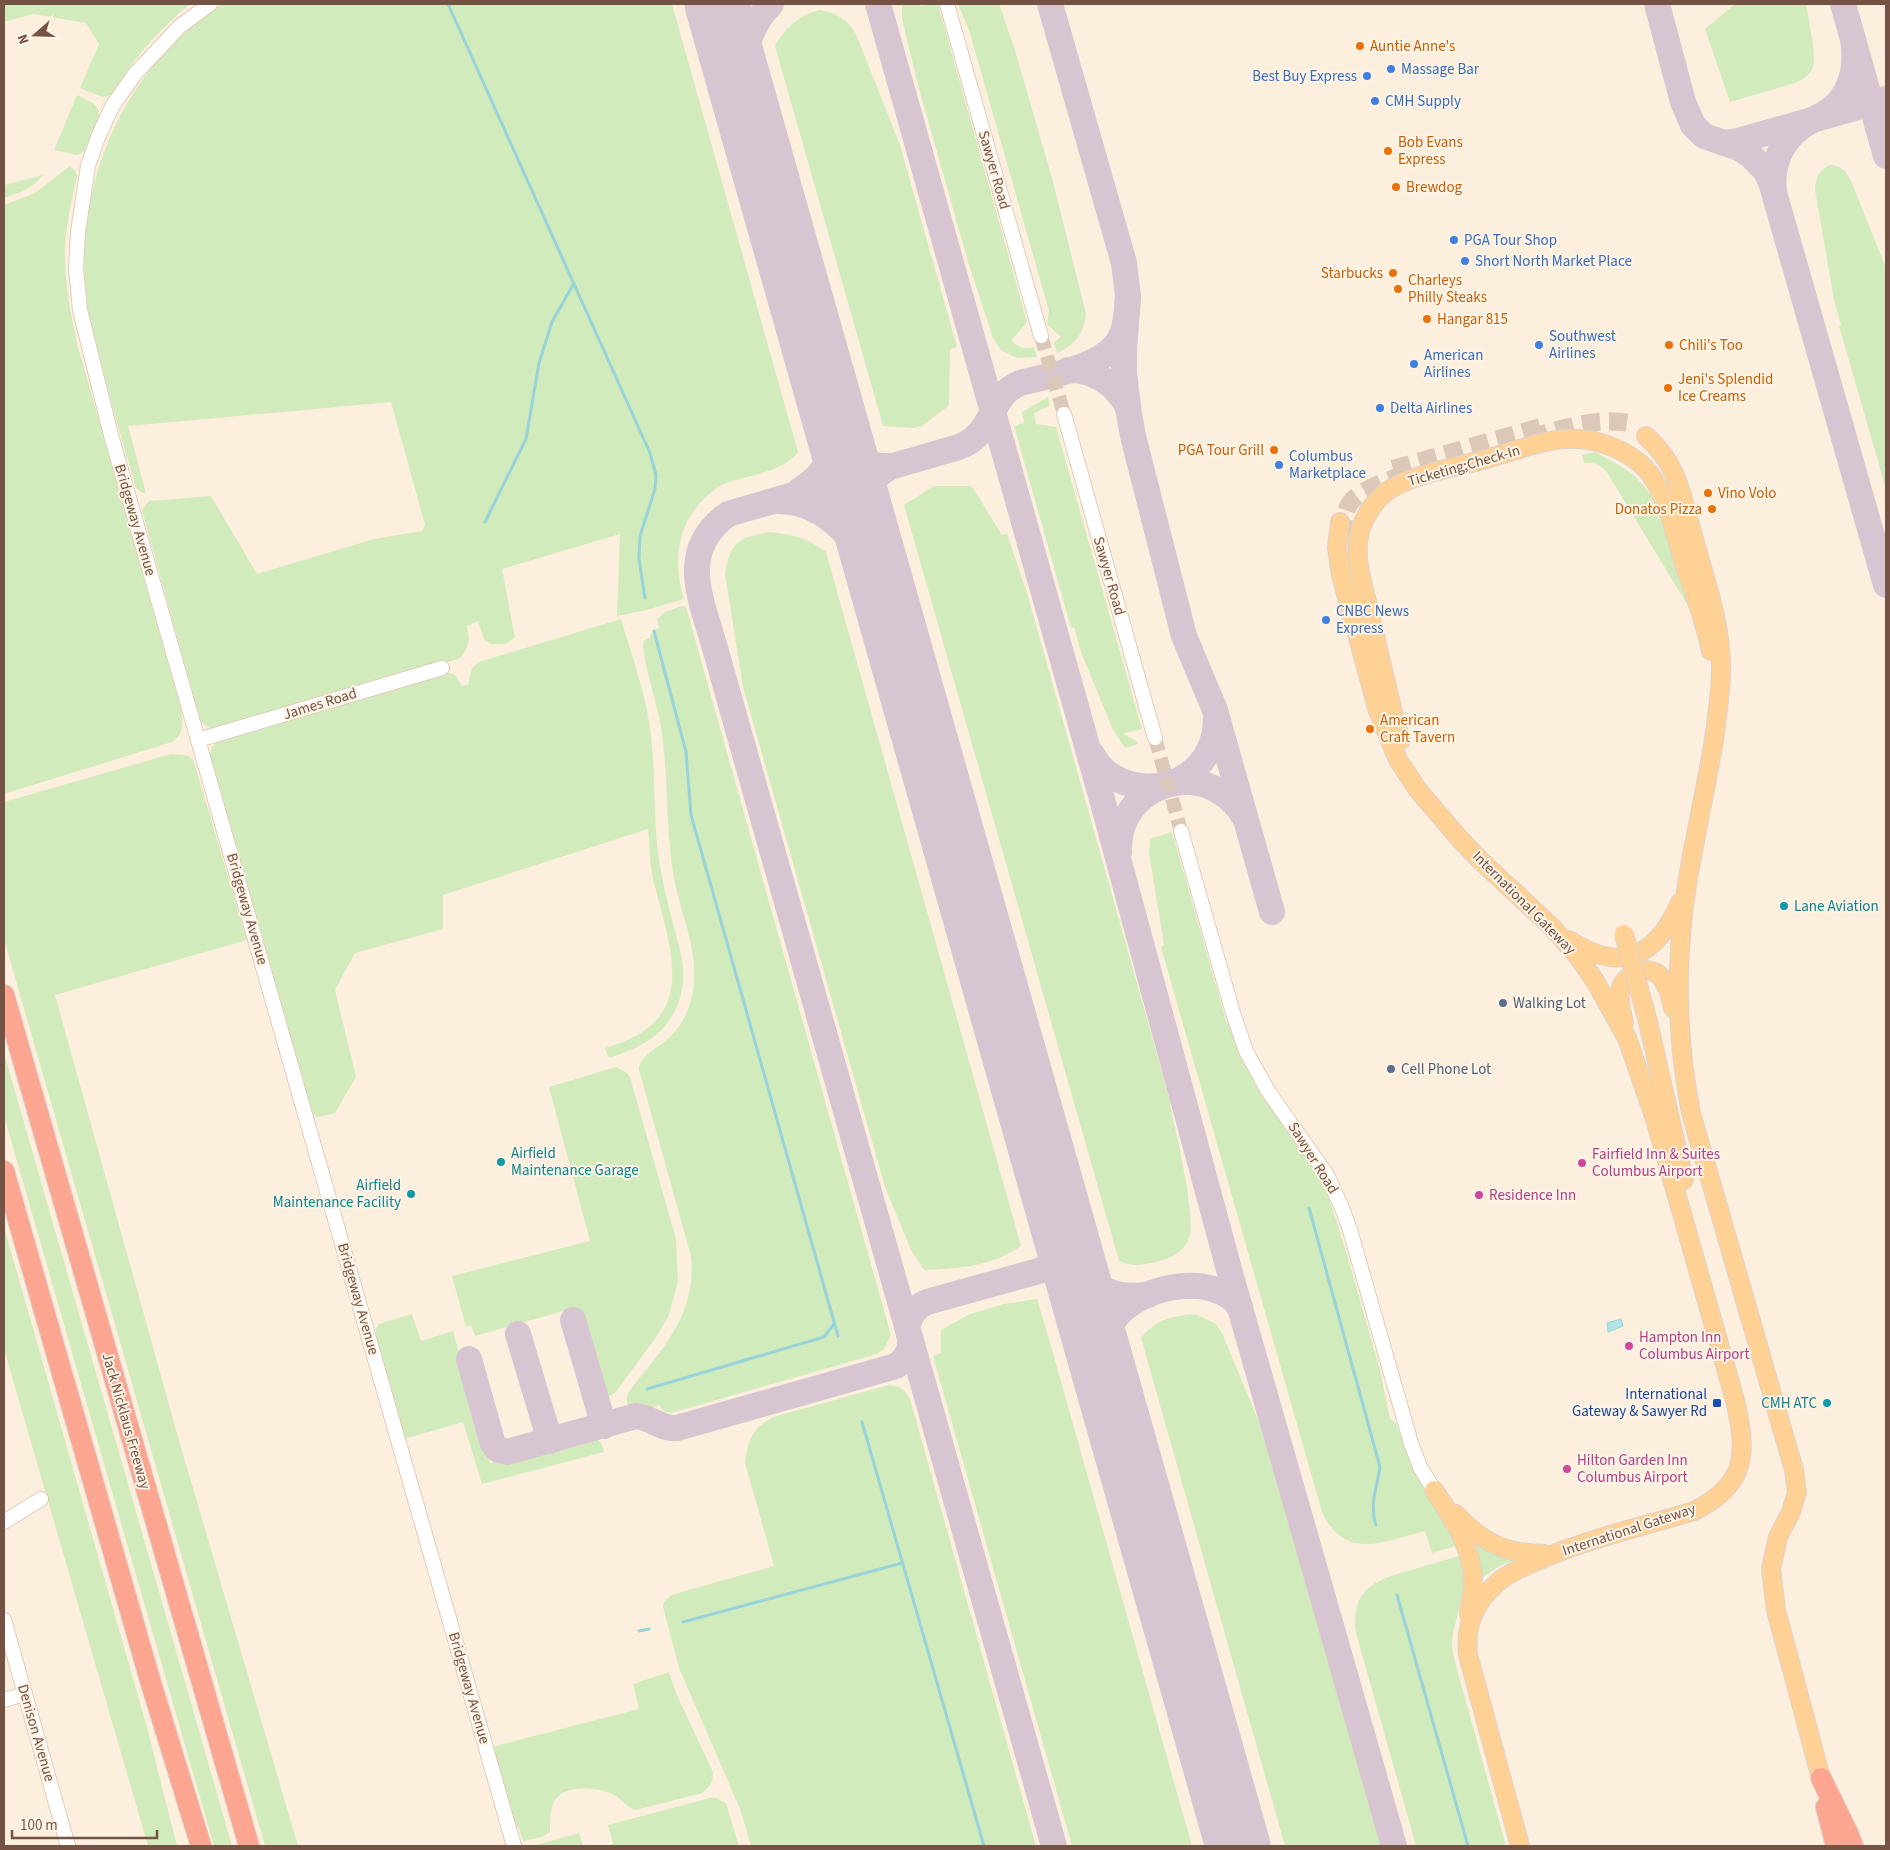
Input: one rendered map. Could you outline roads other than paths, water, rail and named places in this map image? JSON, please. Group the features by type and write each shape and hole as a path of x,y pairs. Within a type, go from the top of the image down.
{"highway":[{"name":"Jack Nicklaus Freeway","path":"4,995 249,1846"},
{"path":"4,1171 201,1846"},
{"path":"174,1758 190,1846"},
{"path":"1820,1778 1836,1846"},
{"path":"1820,1778 1853,1846"}],"main road":[{"path":"1646,436 1658,446 1674,471 1716,616 1720,642 1721,669 1717,720 1687,884 1681,928 1678,972 1684,1073"},
{"name":"Ticketing;Check-In","path":"1458,837 1423,786 1405,748 1394,717 1358,555 1359,535 1367,515 1380,497 1392,488 1443,470 1558,440 1588,440 1609,446 1634,459 1644,467 1652,478 1662,499 1710,643 1716,681 1717,720"},
{"path":"1340,522 1338,548 1341,574 1378,711 1398,760 1407,776 1458,837"},
{"name":"International Gateway","path":"1458,837 1481,862 1553,928 1588,970 1627,1038 1655,1119 1701,1278 1735,1400 1742,1445 1735,1478 1726,1491 1711,1502 1694,1511 1553,1554 1520,1569 1497,1583 1481,1601 1468,1626 1467,1648 1520,1846"},
{"path":"1553,928 1571,942 1599,956 1629,957 1646,949 1663,934 1674,917 1687,884"},
{"path":"1624,934 1648,1022 1686,1186 1701,1278"},
{"path":"1627,1038 1622,1013 1621,988 1626,979 1633,973 1645,970 1654,972 1665,982 1672,1000 1694,1121 1794,1470 1797,1492 1791,1512 1778,1537 1771,1569 1776,1610 1820,1778"},
{"path":"1434,1490 1465,1524 1479,1536 1499,1548 1522,1554 1553,1554"},
{"path":"1434,1490 1460,1530 1470,1557 1473,1584 1468,1626"}],"street":[{"name":"Bridgeway Avenue","path":"210,4 179,27 135,74 113,105 98,137 88,166 78,232 76,269 80,310 111,435 514,1846"},
{"name":"Sawyer Road","path":"948,4 1042,336"},
{"name":"Sawyer Road","path":"1064,414 1155,738"},
{"name":"James Road","path":"198,740 442,668"},
{"name":"Sawyer Road","path":"1181,831 1233,1013 1246,1051 1268,1090 1327,1175 1342,1208 1411,1443 1420,1467 1434,1490"},
{"path":"4,1522 41,1499"},
{"name":"Denison Avenue","path":"4,1620 68,1846"},
{"path":"4,1700 25,1694"}],"water":[{"path":"1621,1319 1623,1326 1608,1332 1607,1323"}],"waterway":[{"path":"448,4 650,453 656,475 655,489 640,536 639,559 645,598"},
{"path":"485,522 526,439 539,363 552,322 574,283"},
{"path":"654,631 686,752 691,815 838,1336"},
{"path":"1309,1208 1380,1467 1373,1503 1376,1525"},
{"path":"647,1389 824,1337 834,1324"},
{"path":"862,1422 984,1846"},
{"path":"683,1622 902,1563"},
{"path":"1397,1595 1468,1846"},
{"path":"639,1631 649,1629"}],"tunnel":[{"path":"1041,336 1064,414"},
{"path":"1530,438 1591,423 1629,423"},
{"path":"1393,469 1541,427"},
{"path":"1342,537 1346,511 1355,498 1377,485 1409,473"},
{"path":"1155,738 1181,831"}],"place":[{"name":"Auntie Anne's","path":"1360,46"},
{"name":"Massage Bar","path":"1391,69"},
{"name":"Best Buy Express","path":"1367,76"},
{"name":"CMH Supply","path":"1375,101"},
{"name":"Bob Evans Express","path":"1388,151"},
{"name":"Brewdog","path":"1396,187"},
{"name":"PGA Tour Shop","path":"1454,240"},
{"name":"Short North Market Place","path":"1465,261"},
{"name":"Starbucks","path":"1393,273"},
{"name":"Charleys Philly Steaks","path":"1398,289"},
{"name":"Hangar 815","path":"1427,319"},
{"name":"Southwest Airlines","path":"1539,345"},
{"name":"Chili's Too","path":"1669,345"},
{"name":"American Airlines","path":"1414,364"},
{"name":"Jeni's Splendid Ice Creams","path":"1668,388"},
{"name":"Delta Airlines","path":"1380,408"},
{"name":"PGA Tour Grill","path":"1274,450"},
{"name":"Columbus Marketplace","path":"1279,465"},
{"name":"Vino Volo","path":"1708,493"},
{"name":"Donatos Pizza","path":"1712,509"},
{"name":"CNBC News Express","path":"1326,620"},
{"name":"American Craft Tavern","path":"1370,729"},
{"name":"Lane Aviation","path":"1784,906"},
{"name":"Walking Lot","path":"1503,1003"},
{"name":"Cell Phone Lot","path":"1391,1069"},
{"name":"Airfield Maintenance Garage","path":"501,1162"},
{"name":"Fairfield Inn & Suites Columbus Airport","path":"1582,1163"},
{"name":"Airfield Maintenance Facility","path":"411,1194"},
{"name":"Residence Inn","path":"1479,1195"},
{"name":"Hampton Inn Columbus Airport","path":"1629,1346"},
{"name":"International Gateway & Sawyer Rd","path":"1717,1403"},
{"name":"CMH ATC","path":"1827,1403"},
{"name":"Hilton Garden Inn Columbus Airport","path":"1567,1469"}]}
